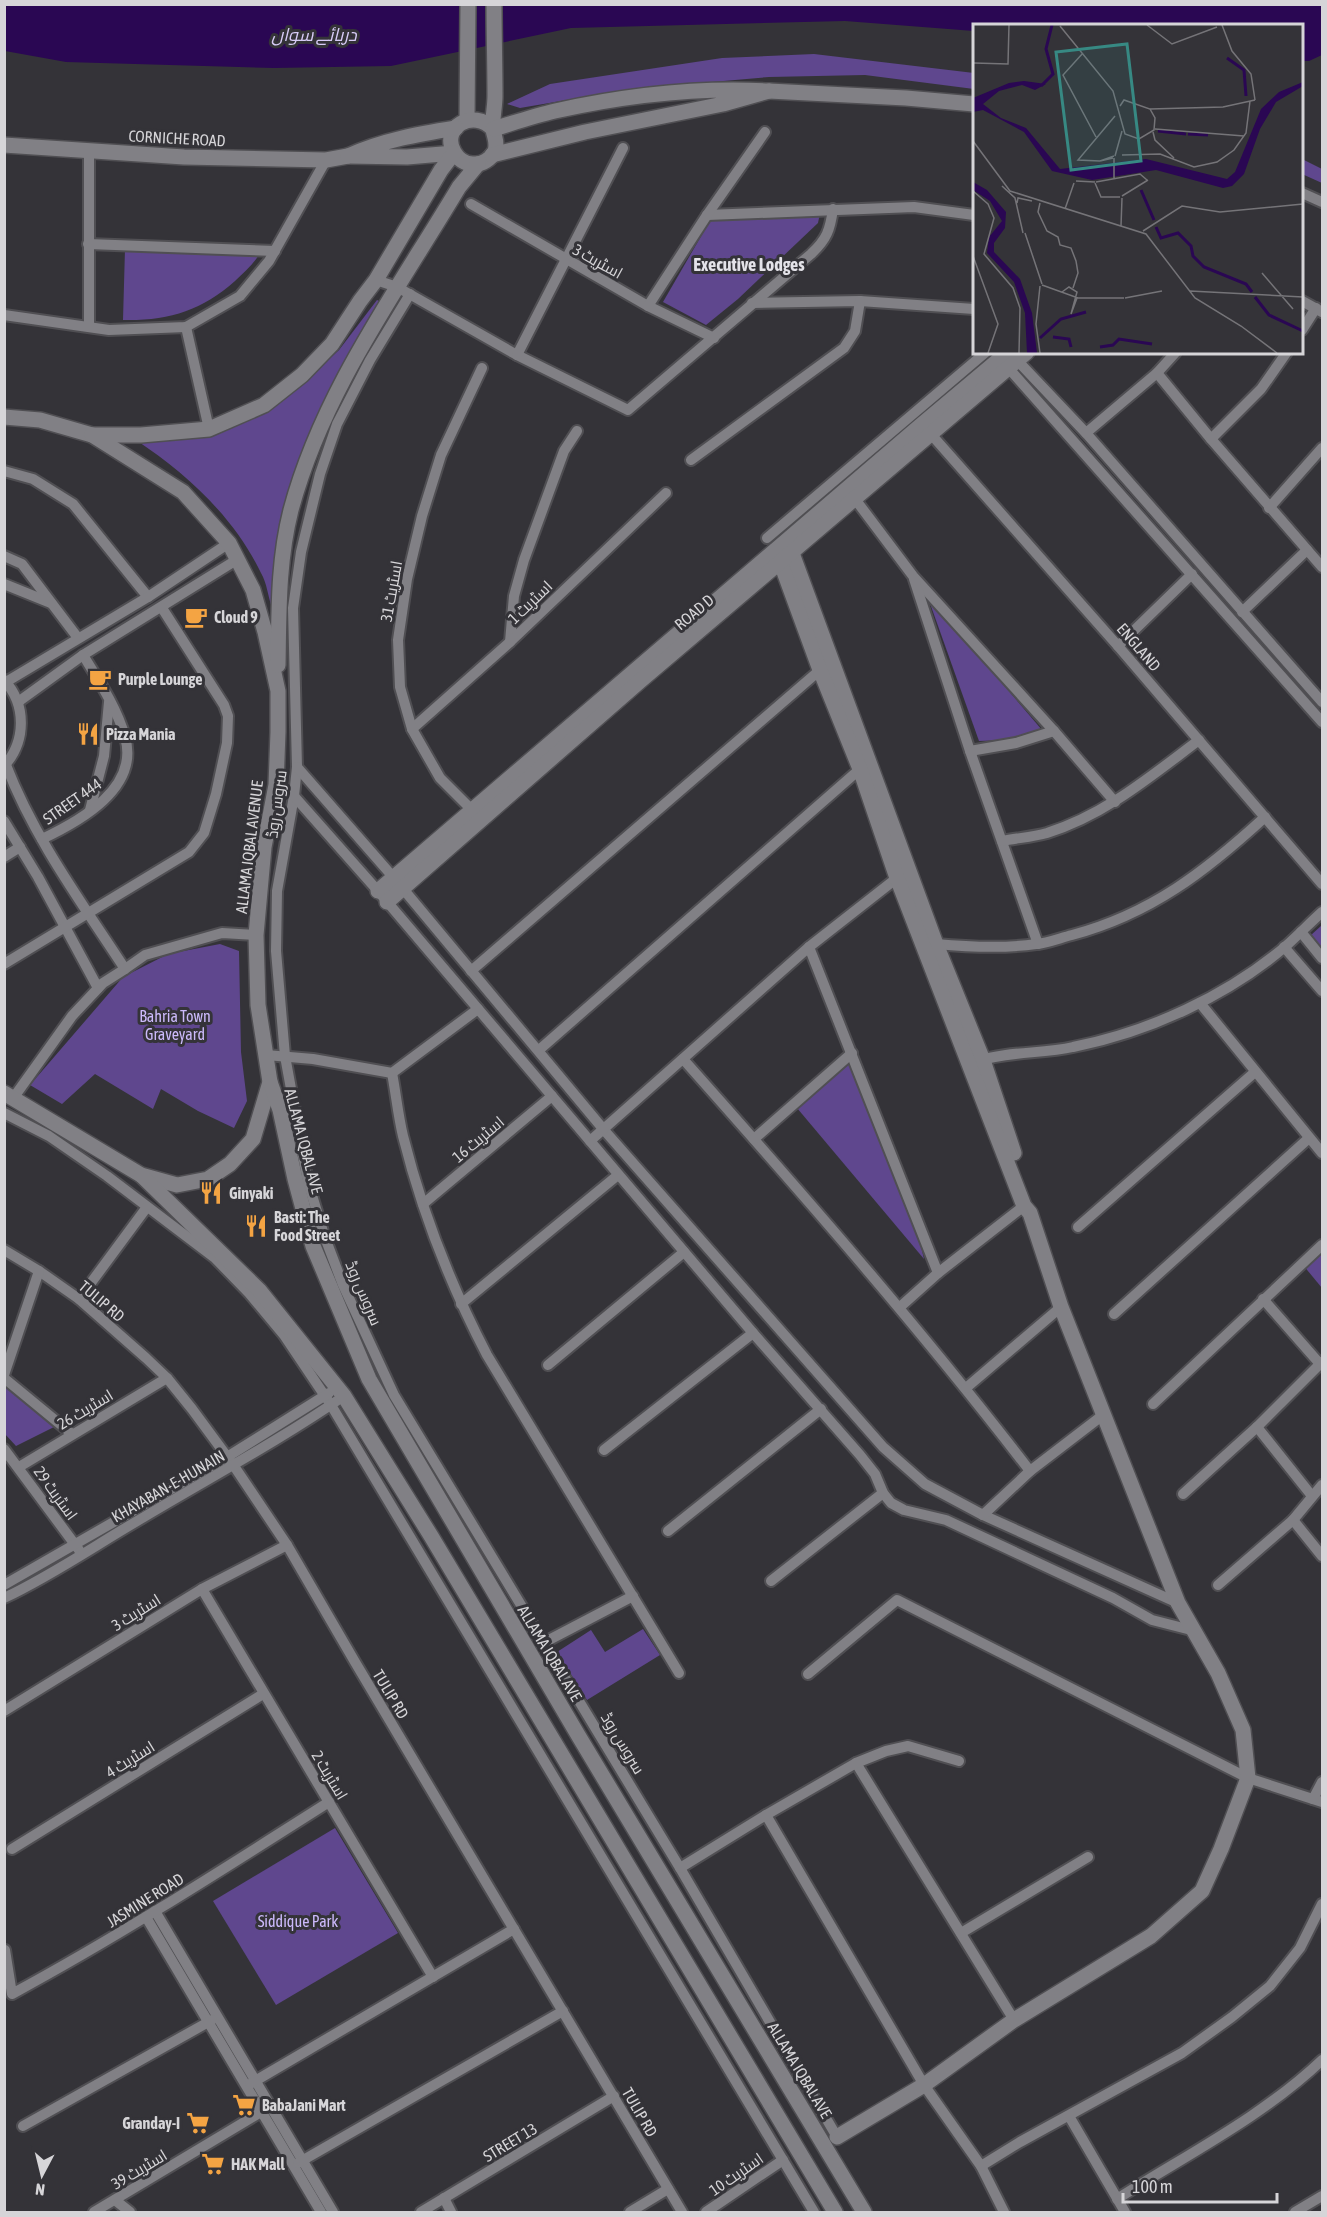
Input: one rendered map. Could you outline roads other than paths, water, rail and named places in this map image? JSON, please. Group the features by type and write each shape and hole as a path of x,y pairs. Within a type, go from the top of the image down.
{"street":[{"path":"468,4 468,93 461,124 451,140 454,153 467,163 478,164"},
{"path":"492,155 497,142 493,129 494,4"},
{"path":"493,129 553,111 636,96 720,89 973,104"},
{"path":"278,692 280,577 291,511 313,446 354,358 404,290 459,187 478,164 492,155 585,132 723,104 769,91"},
{"path":"495,98 508,115 523,119 533,117"},
{"path":"348,156 380,143 482,120 493,129"},
{"path":"648,306 707,215 765,132"},
{"name":"CORNICHE ROAD","path":"4,145 184,157 326,160 348,156"},
{"path":"517,354 623,148"},
{"path":"89,151 89,327"},
{"path":"348,156 407,157 454,153"},
{"path":"92,435 141,435 209,429 264,405 302,375 332,344 376,280 441,170 454,153"},
{"path":"4,315 109,330 186,327 240,296 274,251 326,160"},
{"path":"1303,193 1323,202"},
{"name":"اسٹریٹ 3","path":"471,204 648,306 714,338"},
{"path":"707,215 914,207 973,215"},
{"path":"376,280 404,290 517,354 628,410 824,242 830,230 833,209"},
{"path":"88,244 274,251"},
{"name":"سروس روڈ","path":"404,290 337,424 320,474 301,552 294,608 297,767 277,891 276,951 285,1056 309,1182 324,1235 343,1285 394,1395 680,1868 837,2137"},
{"path":"752,303 860,301 973,309"},
{"path":"691,460 844,348 855,332 860,301"},
{"path":"1303,302 1319,310 1303,329"},
{"path":"186,327 209,429"},
{"path":"781,548 984,354"},
{"path":"1086,433 1157,373 1174,354"},
{"path":"1210,439 1261,389 1286,354"},
{"path":"1011,357 1086,433 1323,702"},
{"path":"1011,357 1192,574 1323,722"},
{"name":"ROAD D","path":"398,884 472,810 1011,357"},
{"name":"ROAD D","path":"382,897 546,762 781,548 855,499 1011,357"},
{"name":"اسٹریٹ 31","path":"472,810 440,778 412,729 400,687 399,640 407,579 422,516 441,455 482,368"},
{"path":"1157,373 1269,508 1323,567"},
{"name":"ALLAMA IQBAL AVENUE","path":"4,417 40,420 92,435 183,492 229,543 253,590 278,692 276,785 264,847 256,935 258,1005 270,1083 253,1139 230,1164 208,1179 177,1185 141,1175 9,1095"},
{"path":"510,642 514,596 524,560 564,451 577,431"},
{"name":"ENGLAND","path":"930,433 1118,645 1323,884"},
{"path":"1269,508 1323,448"},
{"path":"4,471 33,478 72,504 148,597"},
{"name":"اسٹریٹ 1","path":"412,729 510,642 666,494"},
{"path":"855,499 913,576 1054,731 1115,802"},
{"path":"125,969 42,839 19,798 5,765 15,751 21,735 21,719 18,702 5,681 148,597 229,543"},
{"path":"781,548 820,670 860,769 897,878 976,1062 1030,1202 1027,1210 938,1273 900,1307"},
{"path":"781,548 936,945 976,1062"},
{"path":"1242,612 1307,550"},
{"path":"4,556 22,564 78,638"},
{"path":"18,702 83,655 238,559"},
{"path":"1118,645 1192,574"},
{"path":"913,576 970,751 1038,944"},
{"path":"4,584 51,603"},
{"path":"4,964 189,852 204,833 216,794 227,743 228,716 224,705 162,608"},
{"name":"STREET 444","path":"42,839 90,810 115,789 126,767 126,739 109,699 83,655"},
{"path":"471,971 820,670"},
{"path":"90,810 104,756 109,699"},
{"path":"970,751 1016,743 1054,731"},
{"path":"1002,841 1045,834 1084,819 1115,802 1199,740"},
{"path":"297,767 539,1050 604,1130 883,1448 925,1484 983,1515 1178,1603"},
{"path":"539,1050 860,769"},
{"path":"294,796 820,1409 874,1474 883,1493 891,1503 904,1510 946,1520 1113,1598 1152,1620 1195,1631"},
{"path":"936,945 981,948 1038,944 1110,923 1174,891 1221,857 1265,817"},
{"path":"4,821 99,988"},
{"path":"4,857 20,847"},
{"path":"590,1141 809,947 897,878"},
{"path":"976,1062 1073,1047 1122,1035 1200,1003 1254,970 1323,912"},
{"path":"1301,932 1323,958"},
{"path":"9,1095 72,1016 99,988 145,955 222,933 256,935"},
{"path":"809,947 938,1273"},
{"path":"1284,947 1323,991"},
{"path":"1200,1003 1323,1153"},
{"path":"266,1055 392,1073 478,1009"},
{"path":"754,1138 852,1053"},
{"path":"683,1059 900,1307 1030,1472"},
{"path":"1078,1227 1255,1072"},
{"path":"392,1073 403,1134 423,1204 461,1304 487,1355 679,1673"},
{"name":"ALLAMA IQBAL AVE","path":"270,1083 280,1110 295,1179 313,1245 369,1379 548,1684 864,2212"},
{"name":"اسٹریٹ 16","path":"423,1204 552,1096"},
{"path":"4,1113 49,1136 215,1258 249,1293 284,1335 328,1400 814,2212"},
{"path":"1114,1314 1309,1138"},
{"path":"141,1175 259,1290 341,1391 835,2212"},
{"path":"461,1304 618,1175"},
{"path":"79,1299 147,1207"},
{"path":"837,2137 924,2085 1014,2020 1151,1935 1202,1891 1248,1778 1243,1730 1218,1673 1178,1603 1061,1307 1027,1210"},
{"path":"1153,1404 1323,1245"},
{"name":"TULIP RD","path":"4,1250 79,1299 166,1378 192,1408 231,1462 287,1545 682,2212"},
{"path":"548,1365 684,1252"},
{"path":"39,1271 4,1376 72,1434"},
{"path":"1183,1494 1257,1427 1321,1363 1263,1299"},
{"path":"966,1388 1061,1307"},
{"path":"604,1450 753,1333"},
{"name":"اسٹریٹ 26","path":"19,1467 166,1378"},
{"name":"KHAYABAN-E-HUNAIN","path":"4,1585 144,1517 341,1391"},
{"path":"669,1531 820,1409"},
{"path":"983,1515 1030,1472 1103,1415"},
{"path":"1257,1427 1312,1496"},
{"name":"اسٹریٹ 29","path":"4,1449 79,1550"},
{"path":"1218,1585 1293,1520 1323,1485"},
{"path":"771,1581 883,1493"},
{"path":"1293,1520 1323,1556"},
{"name":"اسٹریٹ 3","path":"4,1711 202,1589 287,1545"},
{"name":"KHAYABAN-E-HUNAIN","path":"4,1598 26,1588 79,1550"},
{"name":"اسٹریٹ 2","path":"202,1589 433,1977"},
{"path":"545,1642 633,1596"},
{"path":"808,1674 897,1600 1248,1778 1318,1801 1323,1782"},
{"name":"اسٹریٹ 4","path":"12,1849 263,1694"},
{"path":"680,1868 856,1763 886,1751 908,1746 959,1761"},
{"path":"856,1763 1014,2020"},
{"name":"JASMINE ROAD","path":"5,1950 12,1994 75,1960 329,1803"},
{"path":"766,1815 924,2085 981,2166 1004,2212"},
{"path":"961,1933 1088,1857"},
{"path":"981,2166 1020,2142 1182,2054 1270,1986 1300,1948 1323,1904"},
{"path":"151,1914 298,2163 321,2212"},
{"path":"250,2084 514,1929"},
{"path":"298,2163 563,2011"},
{"path":"23,2126 212,2020"},
{"path":"1117,2199 1220,2136 1296,2085 1323,2060"},
{"path":"250,2084 261,2112 333,2212"},
{"name":"STREET 13","path":"421,2212 614,2096"},
{"name":"اسٹریٹ 39","path":"94,2212 261,2112"},
{"path":"1069,2116 1125,2212"},
{"name":"اسٹریٹ 10","path":"706,2212 783,2160"},
{"path":"630,2212 668,2189"},
{"path":"1295,2212 1323,2196"},
{"path":"444,2198 451,2212"},
{"path":"116,2200 130,2212"}],"water":[{"name":"دریائے سواں","path":"1322,4 1322,55 1309,61 1303,61 1303,24 973,24 973,31 845,21 571,28 391,66 274,68 66,62 5,51 4,5"}],"place":[{"name":"Cloud 9","path":"196,617"},
{"name":"Purple Lounge","path":"100,679"},
{"name":"Pizza Mania","path":"88,734"},
{"name":"Ginyaki","path":"211,1193"},
{"name":"Basti: The Food Street","path":"256,1226"},
{"name":"BabaJani Mart","path":"244,2105"},
{"name":"Granday-I","path":"198,2123"},
{"name":"HAK Mall","path":"213,2164"}],"district":[{"name":"Executive Lodges","path":"749,265"}],"park label":[{"name":"Bahria Town Graveyard","path":"175,1025"},
{"name":"Siddique Park","path":"298,1921"}]}
